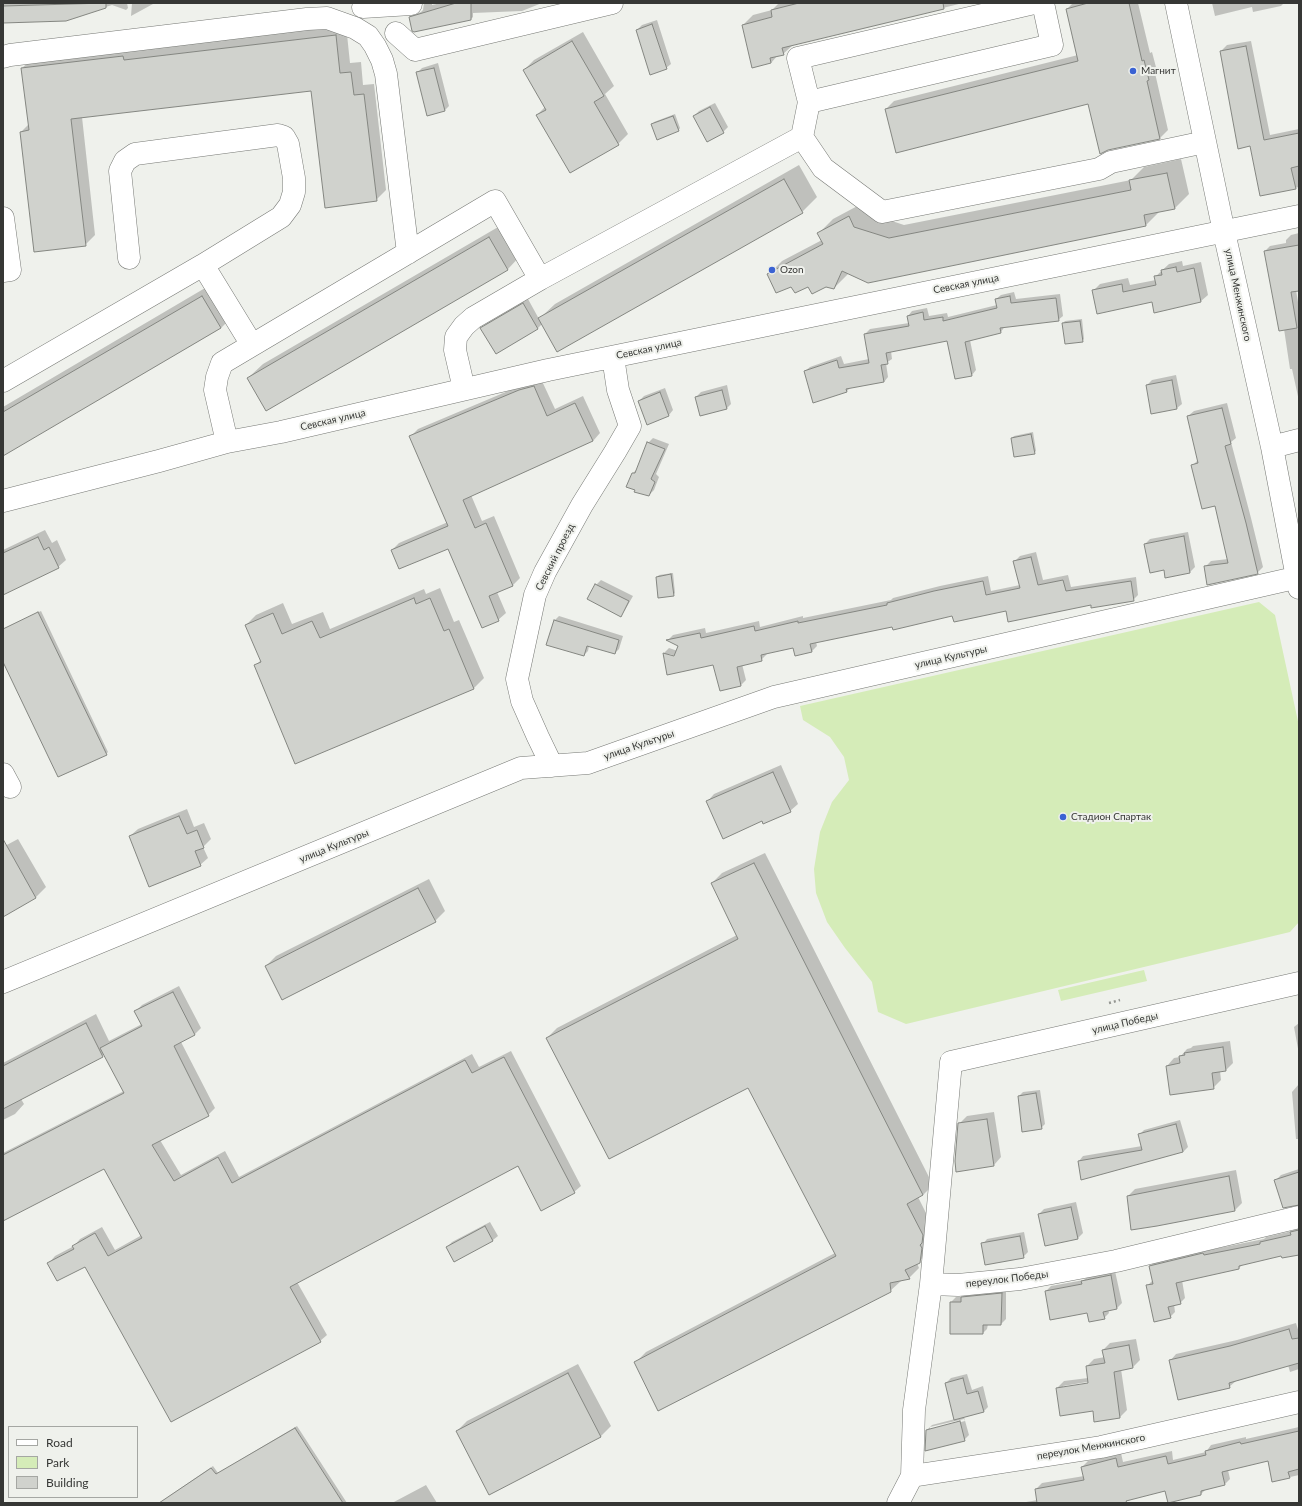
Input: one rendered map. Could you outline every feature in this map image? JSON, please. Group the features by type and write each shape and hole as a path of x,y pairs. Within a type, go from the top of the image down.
{"street":[{"path":"364,7 412,3"},
{"path":"396,33 415,50 612,3"},
{"path":"1034,3 798,58 809,102 802,137 823,168 882,212 1099,169 1110,162 1205,142"},
{"path":"809,102 1052,45 1043,3"},
{"name":"улица Менжинского","path":"1176,3 1224,232 1272,446 1298,581"},
{"path":"5,56 307,19 327,18 355,28 368,36 375,46 382,60 386,74 408,253"},
{"path":"3,381 204,265 281,217 290,205 294,192 294,178 288,144 284,137 278,135 135,154 125,161 120,171 129,258"},
{"path":"464,389 455,350 456,337 464,326 473,318 540,279 802,137"},
{"path":"227,442 215,390 217,377 222,363 495,201 540,279"},
{"name":"Севская улица","path":"3,501 227,442 281,432 548,370 1299,216"},
{"path":"3,218 6,271"},
{"path":"204,265 252,345"},
{"name":"Севский проезд","path":"552,766 522,701 517,679 535,595 545,572 582,505 616,452 630,426 618,390 613,357"},
{"path":"1272,446 1299,440"},
{"name":"улица Культуры","path":"3,982 522,768 588,763 774,697 1298,581"},
{"name":"улица Победы","path":"931,1284 951,1062 1299,983"},
{"name":"переулок Победы","path":"931,1284 958,1285 1034,1276 1116,1261 1299,1217"},
{"path":"898,1503 912,1476 914,1410 931,1284"},
{"name":"переулок Менжинского","path":"912,1476 1101,1447 1299,1402"}],"green space":[{"name":"Стадион Спартак","path":"1259,602 1275,615 1299,726 1299,922 1290,932 906,1024 878,1012 872,982 827,922 816,893 814,869 820,832 832,802 849,780 844,757 830,737 803,720 800,706"},
{"path":"1144,970 1147,981 1061,1001 1058,990"}],"building":[{"path":"106,3 106,8 66,21 3,23 3,6"},
{"path":"456,3 471,3 471,20 414,32 412,31 409,17"},
{"path":"799,3 943,3 944,9 782,48 784,55 770,58 771,63 752,68 742,25 772,17 771,10"},
{"path":"1088,3 1129,3 1142,61 1144,60 1149,80 1147,81 1160,139 1108,150 1100,154 1088,104 896,153 885,109 1078,61 1066,9"},
{"path":"652,24 667,69 650,75 636,30"},
{"path":"336,35 340,73 351,72 354,95 364,94 377,201 325,208 311,91 71,119 86,246 34,252 20,132 29,130 21,68 123,56 124,60"},
{"path":"572,41 604,96 594,102 619,145 570,173 536,115 546,110 523,70"},
{"path":"1246,46 1264,140 1299,133 1299,166 1291,168 1296,189 1260,196 1250,146 1238,149 1220,51"},
{"path":"434,68 445,111 427,116 416,72"},
{"path":"710,107 724,133 707,142 693,116"},
{"path":"673,116 679,131 657,140 651,124"},
{"path":"1167,173 1175,209 1144,215 1146,226 868,283 842,271 834,289 826,287 812,294 808,287 795,293 791,287 776,293 767,274 823,244 817,233 849,216 854,227 889,238 1131,190 1129,180"},
{"path":"784,179 803,213 557,352 538,318"},
{"path":"489,237 508,270 266,411 247,378"},
{"path":"1299,245 1299,291 1291,292 1297,328 1279,331 1264,251"},
{"path":"1176,267 1177,272 1194,268 1201,302 1154,313 1152,302 1097,314 1092,290 1122,284 1123,292 1156,285 1154,276 1162,275 1161,270"},
{"path":"202,296 221,328 3,456 3,412"},
{"path":"1010,296 1011,303 1056,298 1059,321 1000,328 1001,333 965,342 972,376 955,379 947,341 886,353 888,364 881,365 884,382 846,389 847,392 813,403 804,371 837,360 839,368 869,363 864,334 909,326 907,316 923,312 924,320 943,317 943,321 997,308 995,299"},
{"path":"523,303 538,329 496,354 480,328"},
{"path":"1080,321 1083,342 1065,344 1062,323"},
{"path":"1172,380 1177,409 1151,414 1146,385"},
{"path":"534,386 547,416 575,403 593,441 463,500 475,528 486,523 513,586 489,596 499,621 482,628 448,549 399,569 391,550 448,526 409,436 519,390"},
{"path":"722,390 727,409 700,416 695,397"},
{"path":"660,392 669,416 647,425 638,401"},
{"path":"1222,408 1231,444 1225,446 1258,574 1207,585 1204,566 1228,563 1215,506 1202,509 1191,465 1198,463 1187,416"},
{"path":"1031,434 1035,454 1014,457 1011,438"},
{"path":"647,442 665,449 651,479 655,482 649,496 634,492 635,490 626,487 632,473 635,473"},
{"path":"1184,536 1190,573 1165,578 1164,570 1150,573 1144,544"},
{"path":"38,537 44,550 49,547 59,568 3,595 3,553"},
{"path":"1031,557 1038,585 1063,580 1066,591 1131,581 1134,601 1091,608 1091,605 1008,622 1006,611 954,622 952,616 893,630 892,627 810,644 812,652 795,656 793,648 761,655 762,661 737,667 741,686 720,691 713,665 667,675 663,653 674,656 678,646 666,640 700,633 701,638 754,626 755,631 798,621 798,623 887,605 887,603 934,591 983,581 986,595 1020,588 1013,561"},
{"path":"671,574 674,596 658,598 656,577"},
{"path":"595,584 629,601 621,617 587,599"},
{"path":"414,598 416,604 430,598 444,631 449,629 474,689 295,764 254,665 261,662 245,625 273,613 282,634 312,621 320,638"},
{"path":"38,612 107,755 58,777 3,662 3,629"},
{"path":"554,620 619,640 615,654 587,646 584,656 546,645"},
{"path":"773,772 791,812 763,824 762,821 723,839 706,801"},
{"path":"179,816 187,834 197,830 204,848 195,851 201,866 149,887 129,836"},
{"path":"3,839 36,898 3,917"},
{"path":"754,863 923,1195 907,1204 923,1235 922,1243 920,1245 922,1248 920,1263 905,1270 910,1279 890,1283 891,1292 658,1411 634,1362 836,1256 748,1088 609,1159 546,1038 738,939 711,883"},
{"path":"418,888 436,922 282,1000 265,966"},
{"path":"173,992 195,1035 174,1046 209,1116 152,1145 174,1181 218,1157 232,1183 465,1060 472,1073 504,1057 575,1193 541,1211 518,1166 290,1287 321,1342 171,1422 85,1267 57,1281 47,1263 74,1249 72,1246 95,1233 108,1256 142,1238 104,1169 3,1221 3,1155 124,1093 100,1048 142,1026 134,1011"},
{"path":"86,1023 103,1057 3,1109 3,1066"},
{"path":"1223,1047 1226,1071 1212,1073 1214,1089 1170,1095 1166,1066 1180,1063 1179,1056 1185,1055 1184,1053"},
{"path":"1036,1093 1042,1129 1022,1132 1018,1096"},
{"path":"987,1119 994,1166 956,1172 955,1161 958,1123"},
{"path":"1176,1124 1183,1152 1081,1180 1078,1161 1142,1150 1138,1134"},
{"path":"1299,1172 1299,1205 1283,1208 1274,1180"},
{"path":"1229,1176 1235,1211 1131,1230 1127,1196"},
{"path":"1071,1207 1078,1239 1045,1246 1038,1214"},
{"path":"485,1226 493,1241 454,1262 446,1247"},
{"path":"1299,1230 1299,1255 1282,1258 1281,1256 1239,1266 1239,1269 1176,1283 1181,1304 1168,1307 1171,1318 1154,1322 1146,1285 1153,1284 1149,1266 1203,1253 1204,1255 1260,1244 1260,1242 1291,1235 1290,1232"},
{"path":"1020,1236 1024,1258 985,1265 981,1243"},
{"path":"1111,1275 1117,1309 1103,1312 1105,1319 1089,1322 1087,1313 1050,1320 1045,1291 1082,1284 1081,1281"},
{"path":"1002,1293 1001,1325 983,1325 983,1334 950,1334 950,1302 961,1302 961,1297"},
{"path":"1289,1329 1292,1339 1299,1338 1299,1363 1229,1383 1230,1388 1178,1400 1169,1360 1230,1346"},
{"path":"1129,1345 1133,1368 1114,1372 1120,1418 1094,1422 1093,1411 1060,1416 1056,1388 1088,1383 1086,1366 1105,1363 1102,1350"},
{"path":"568,1373 601,1437 489,1495 456,1431"},
{"path":"963,1378 967,1394 978,1391 984,1412 954,1420 945,1383"},
{"path":"960,1421 965,1441 925,1451 926,1430"},
{"path":"295,1428 343,1503 159,1503 211,1468 216,1474"},
{"path":"1299,1431 1299,1469 1288,1472 1290,1478 1272,1482 1268,1461 1222,1472 1225,1485 1201,1491 1201,1495 1168,1503 1165,1491 1126,1501 1127,1503 1037,1503 1035,1489 1084,1480 1081,1467 1116,1458 1118,1467 1166,1456 1168,1464 1206,1455 1205,1451 1240,1442 1241,1444"}],"place":[{"name":"Магнит","path":"1133,71"},
{"name":"Ozon","path":"772,270"},
{"name":"Стадион Спартак","path":"1063,817"}]}
